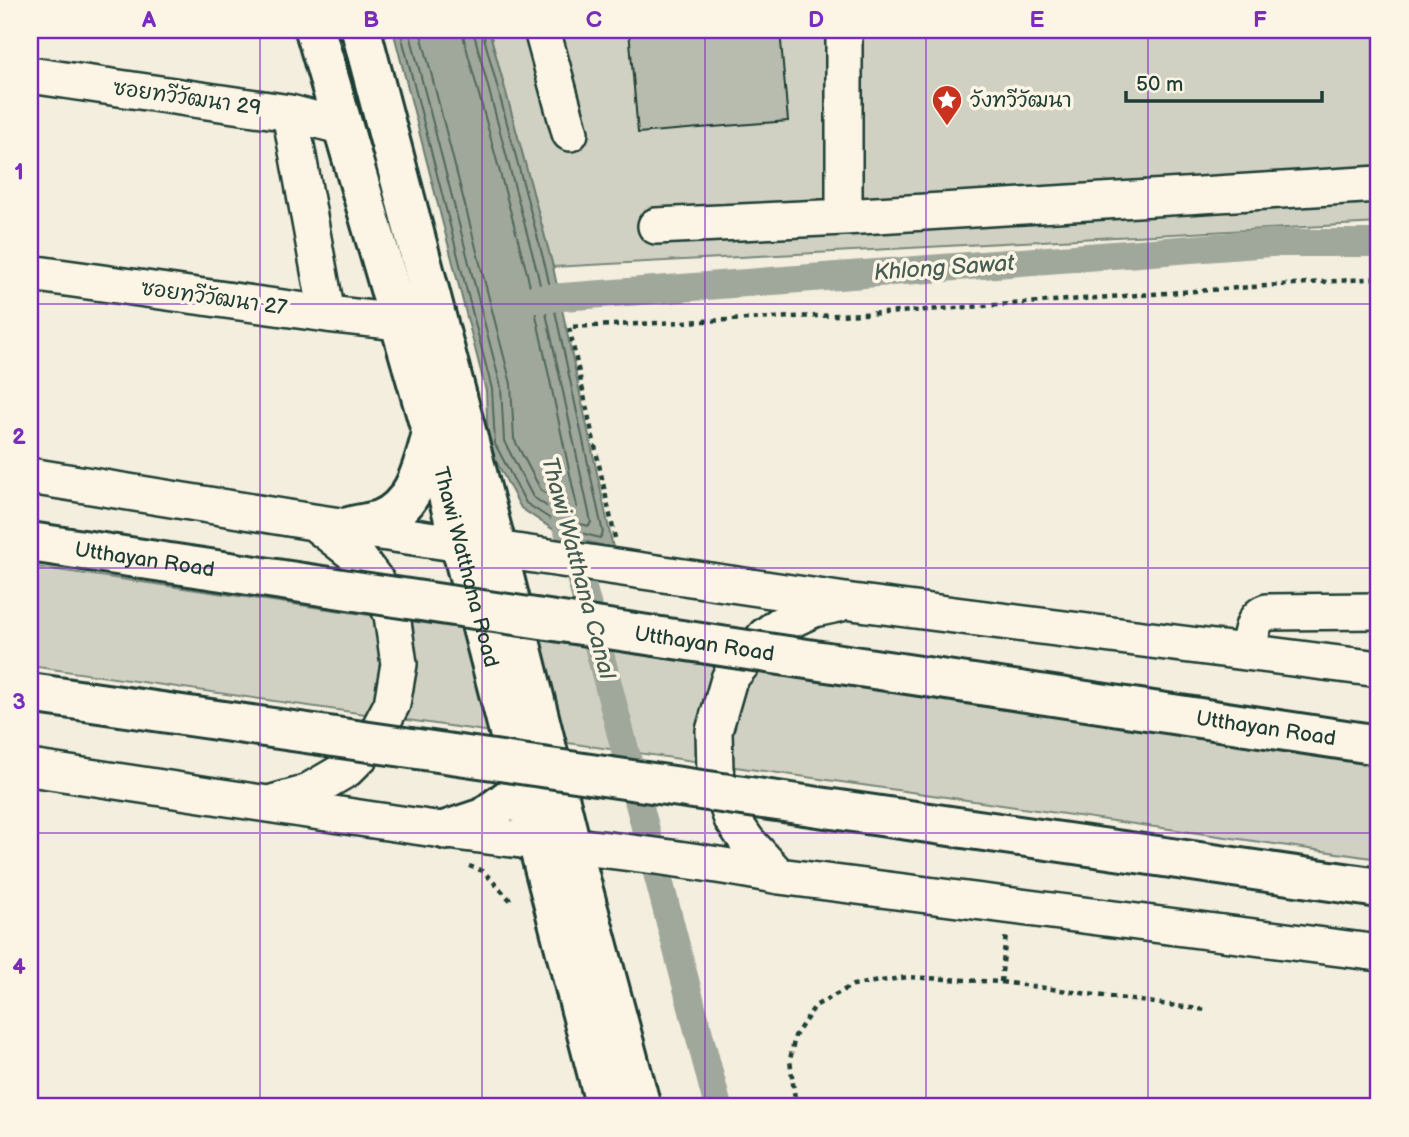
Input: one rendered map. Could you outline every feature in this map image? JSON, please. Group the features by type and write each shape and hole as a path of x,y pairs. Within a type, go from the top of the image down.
{"main road":[{"name":"Thawi Watthana Road","path":"316,30 432,434 491,548 522,776 568,845 606,1107"},
{"name":"Thawi Watthana Road","path":"361,30 568,845 641,1107"},
{"path":"331,524 382,519 398,509 412,493 432,434"},
{"name":"Utthayan Road","path":"30,542 1379,745"},
{"path":"30,693 1379,888"},
{"path":"447,830 483,818 514,795 522,776"}],"street":[{"path":"542,30 570,133"},
{"path":"844,30 844,217"},
{"name":"ซอยทวีวัฒนา 29","path":"30,75 290,113 344,127"},
{"path":"290,113 327,314"},
{"path":"656,226 1379,184"},
{"name":"ซอยทวีวัฒนา 27","path":"30,273 399,322"},
{"path":"30,476 491,548 619,552 852,601 1379,669"},
{"path":"267,804 304,794 347,769 370,746 391,704 399,664 392,615 379,585 331,524"},
{"path":"779,876 747,841 732,819 715,771 713,731 730,679 765,636 780,625 814,609 852,601"},
{"path":"1248,652 1259,614 1379,611"},
{"path":"30,768 779,876 1379,953"}],"path":[{"path":"619,552 569,327 884,313 1379,278"},
{"path":"1001,982 1009,906"},
{"path":"796,1107 790,1059 795,1036 815,1006 853,985 908,977 1001,982 1206,1010"}],"shaded area":[{"name":"วังทวีวัฒนา","path":"489,30 1379,30 1379,223 553,267"},
{"path":"30,566 1379,761 1379,859 30,666"}],"water":[{"path":"393,30 489,30 553,267 613,548 563,536 521,508 488,446 486,391"}],"building":[{"path":"629,30 780,30 788,121 638,133"}],"waterway":[{"name":"Khlong Sawat","path":"523,300 1270,243 1379,243"},
{"name":"Thawi Watthana Canal","path":"560,500 718,1107"}],"place":[{"name":"วังทวีวัฒนา","path":"947,127"}]}
